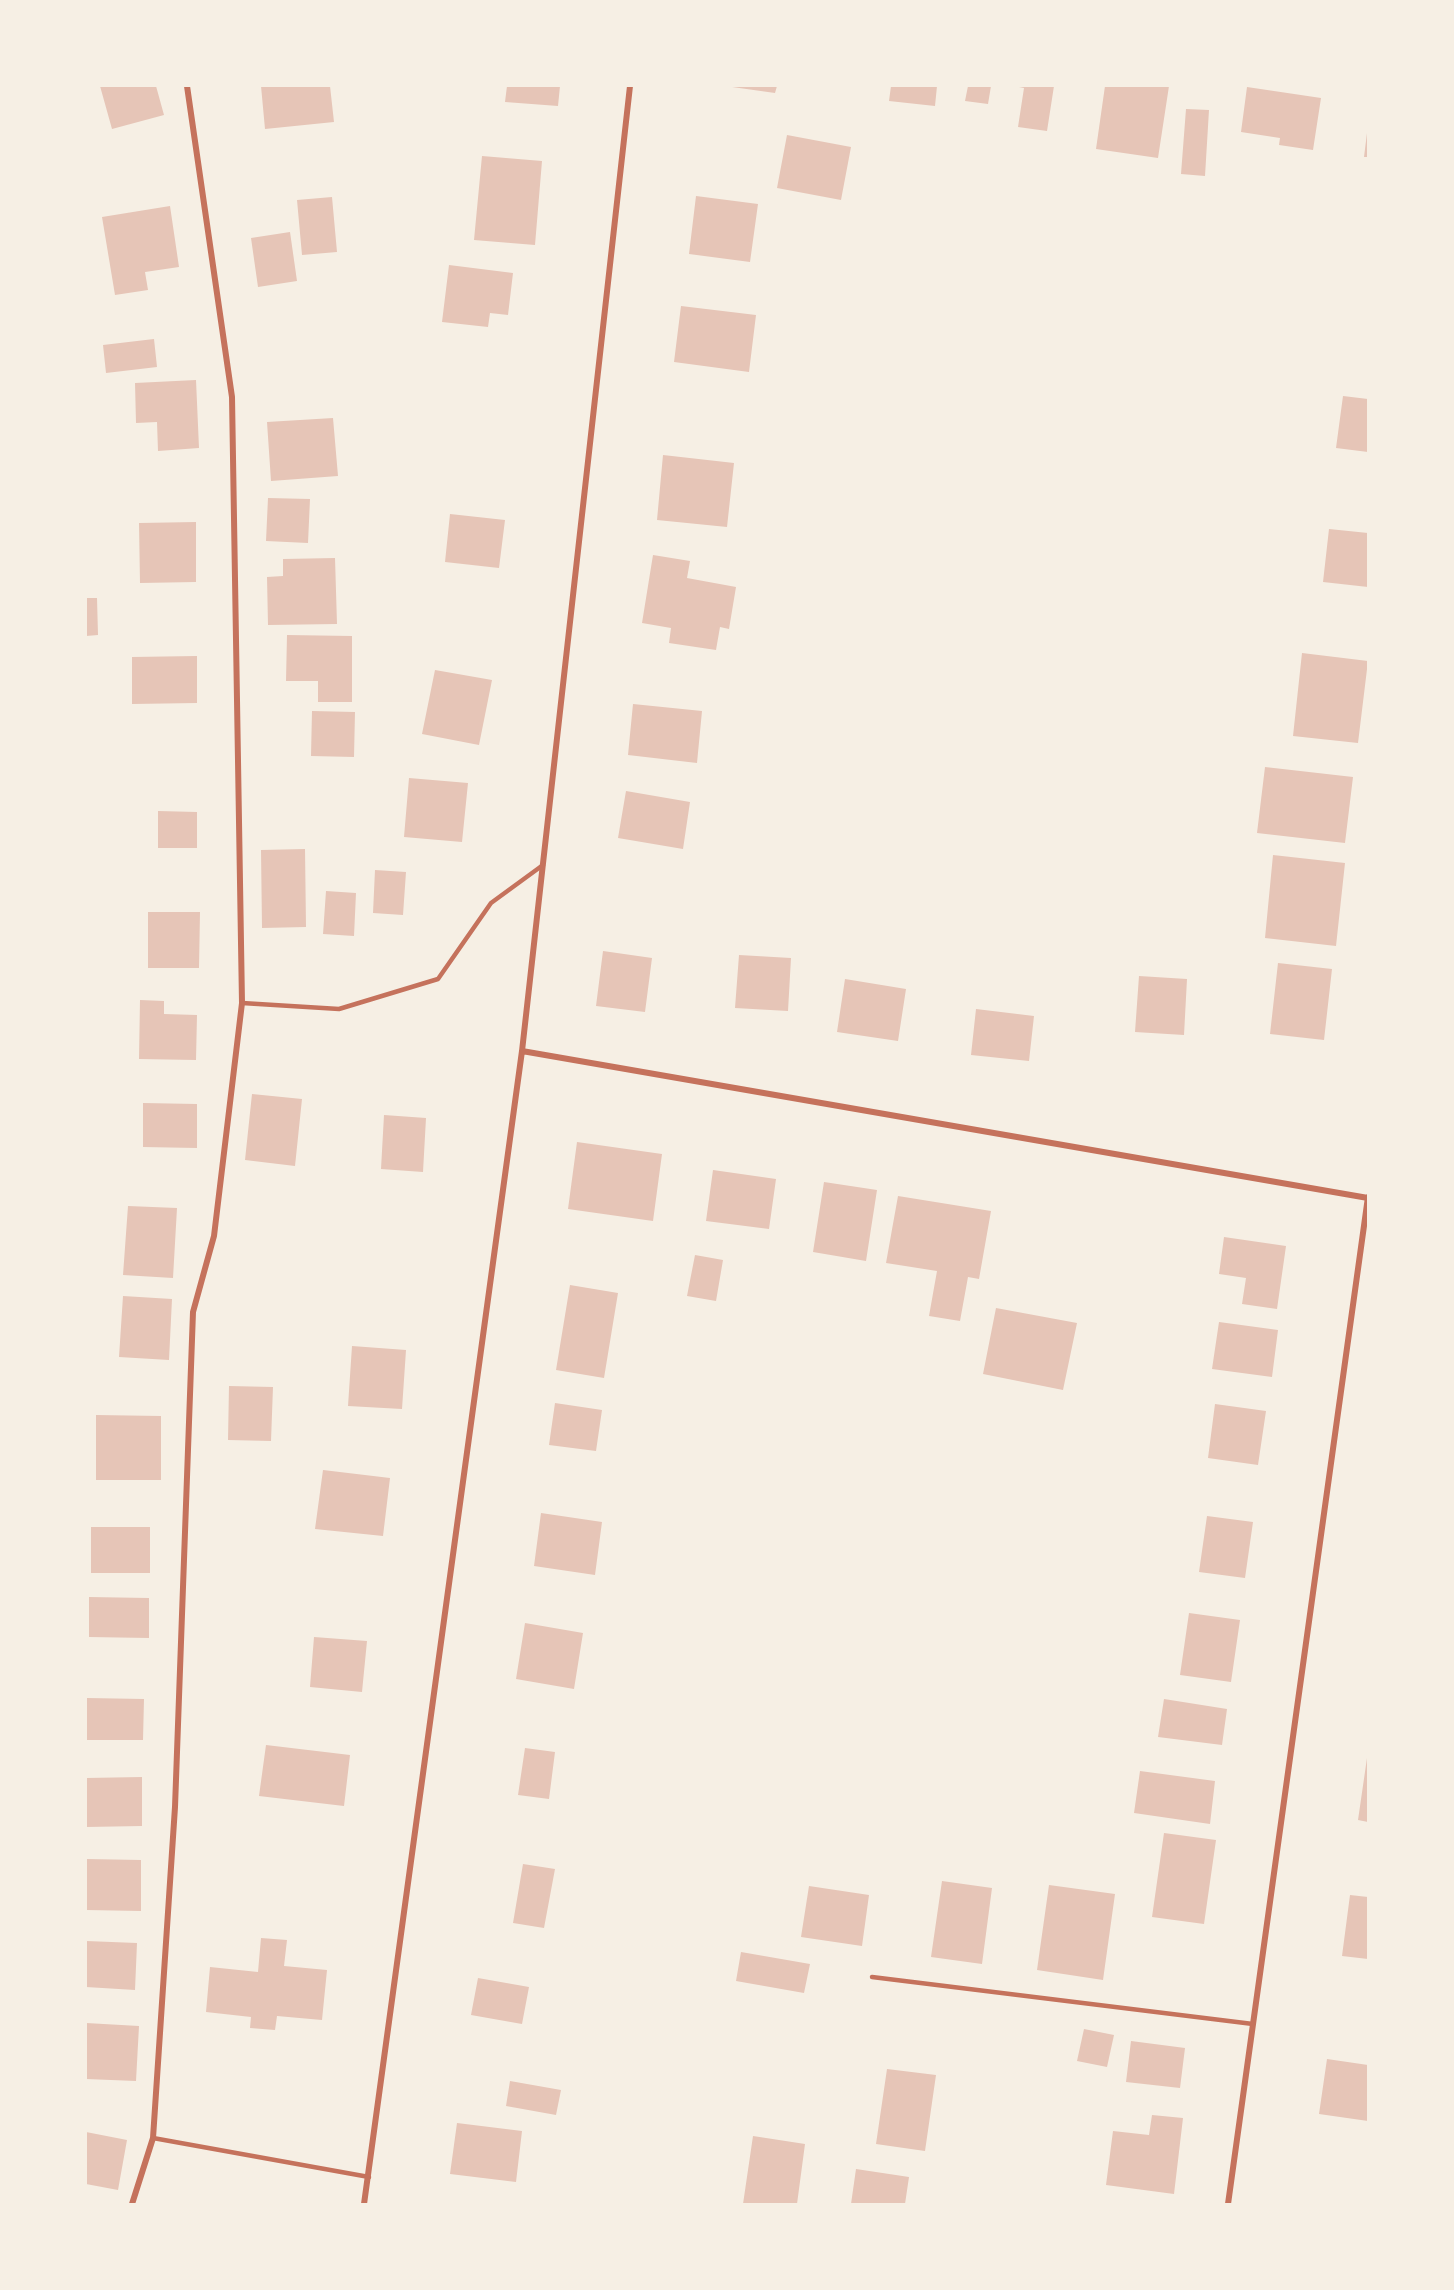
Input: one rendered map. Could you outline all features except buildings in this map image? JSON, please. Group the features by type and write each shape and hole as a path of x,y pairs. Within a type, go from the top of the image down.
{"street":[{"path":"132,2205 153,2138 175,1807 193,1312 214,1236 242,1003 232,397 187,86"},
{"path":"364,2205 522,1051 630,86"},
{"path":"522,1051 1368,1198 1228,2205"}],"lane":[{"path":"242,1003 339,1010 438,979 492,903 543,865"},
{"path":"872,1977 1253,2024"},
{"path":"153,2138 369,2177"}]}
